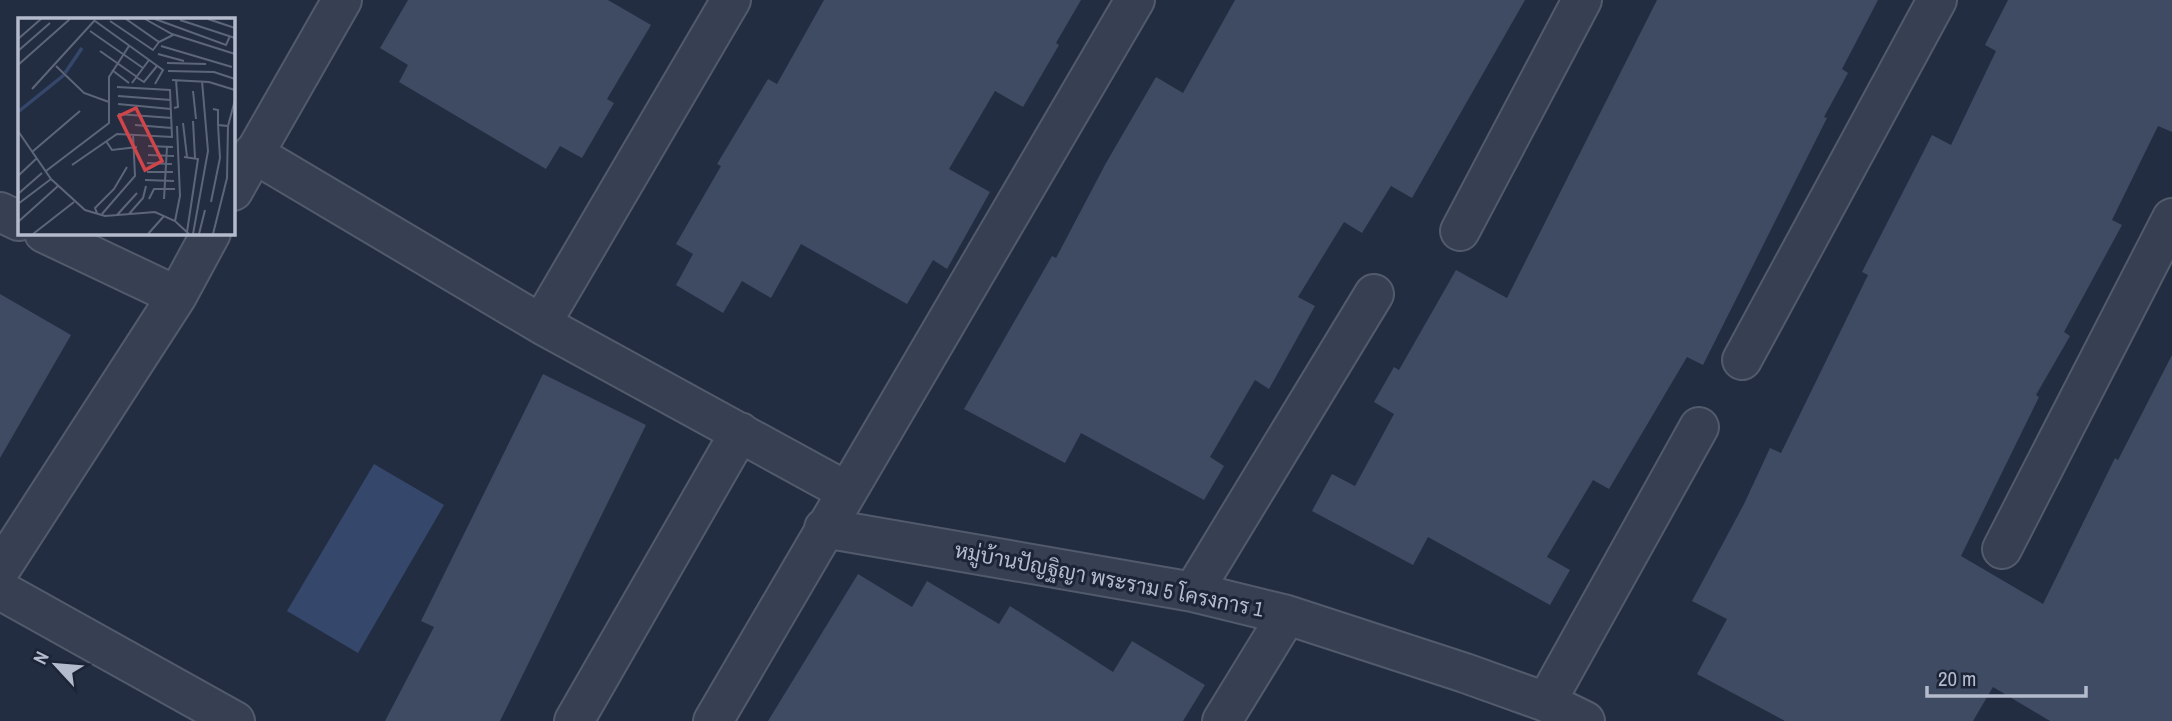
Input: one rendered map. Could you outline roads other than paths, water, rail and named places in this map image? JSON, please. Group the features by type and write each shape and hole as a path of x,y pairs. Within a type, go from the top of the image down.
{"street":[{"path":"234,189 342,0"},
{"path":"541,324 731,0"},
{"path":"713,721 1135,0"},
{"path":"1460,231 1583,0"},
{"path":"1742,360 1937,0"},
{"path":"253,153 541,324 846,491"},
{"path":"0,212 18,221"},
{"path":"2003,549 2172,218"},
{"path":"46,234 177,296"},
{"path":"0,570 177,296 210,234"},
{"path":"1193,592 1374,294"},
{"path":"1546,702 1699,428"},
{"path":"574,721 740,432"},
{"name":"หมู่บ้านปัญฐิญา พระราม 5 โครงการ 1","path":"824,528 1193,592 1287,615 1546,702 1585,721"},
{"path":"0,590 235,721"},
{"path":"1222,721 1287,615"}],"water":[{"path":"374,464 444,505 358,653 287,611"}]}
